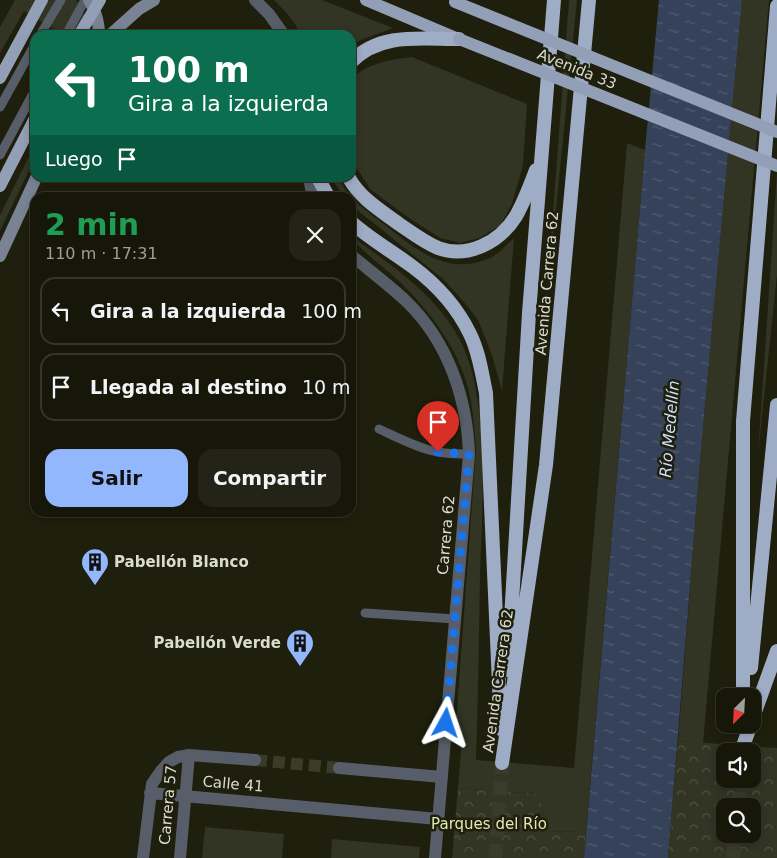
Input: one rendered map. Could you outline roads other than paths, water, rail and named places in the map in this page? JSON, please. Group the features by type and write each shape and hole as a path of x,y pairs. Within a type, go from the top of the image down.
{"highway":[{"name":"Avenida Carrera 62","path":"502,763 529,314 554,0"},
{"name":"Avenida Carrera 62","path":"502,763 546,464 589,0"},
{"path":"743,688 743,421 777,6"},
{"path":"356,58 368,48 383,42 404,38 459,39"},
{"path":"352,182 365,199 415,236 438,248 456,252 471,250 488,244 503,232 516,217 541,158"},
{"path":"356,227 413,267 442,292 470,335 479,360 486,393 502,763"},
{"path":"749,688 777,405"},
{"path":"761,695 777,651"},
{"path":"744,733 743,746 748,733"}],"main road":[{"path":"0,78 42,0"},
{"path":"89,0 94,7 99,30"},
{"path":"82,30 100,0"},
{"path":"116,30 139,9 154,0"},
{"name":"Avenida 33","path":"366,0 777,166"},
{"name":"Avenida 33","path":"453,1 777,132"},
{"path":"0,186 30,128"},
{"path":"0,256 34,182"}],"street":[{"path":"255,0 269,14 280,30"},
{"name":"Carrera 62","path":"356,259 407,302 430,329 442,349 459,390 466,415 469,454 435,858"},
{"name":"Calle 41","path":"255,760 189,755 178,757 169,762 155,778 150,793 438,819"},
{"name":"Carrera 57","path":"180,858 189,755"},
{"path":"338,768 442,778"},
{"name":"Carrera 57","path":"143,858 150,793"}],"lane":[{"path":"43,30 60,0"},
{"path":"69,30 85,0"},
{"path":"0,108 30,53"},
{"path":"0,155 30,99"},
{"path":"379,429 423,449 452,454 469,454"},
{"path":"365,613 455,619"}],"water":[{"name":"Río Medellín","path":"659,0 742,0 701,450 668,858 584,858 645,150"}],"tunnel":[{"path":"255,760 339,768"},
{"path":"495,858 502,763"},
{"path":"739,788 739,798"},
{"path":"733,858 734,843"}],"place":[{"name":"Pabellón Blanco","path":"95,586"},
{"name":"Pabellón Verde","path":"300,667"}],"park label":[{"name":"Parques del Río","path":"489,824"}]}
